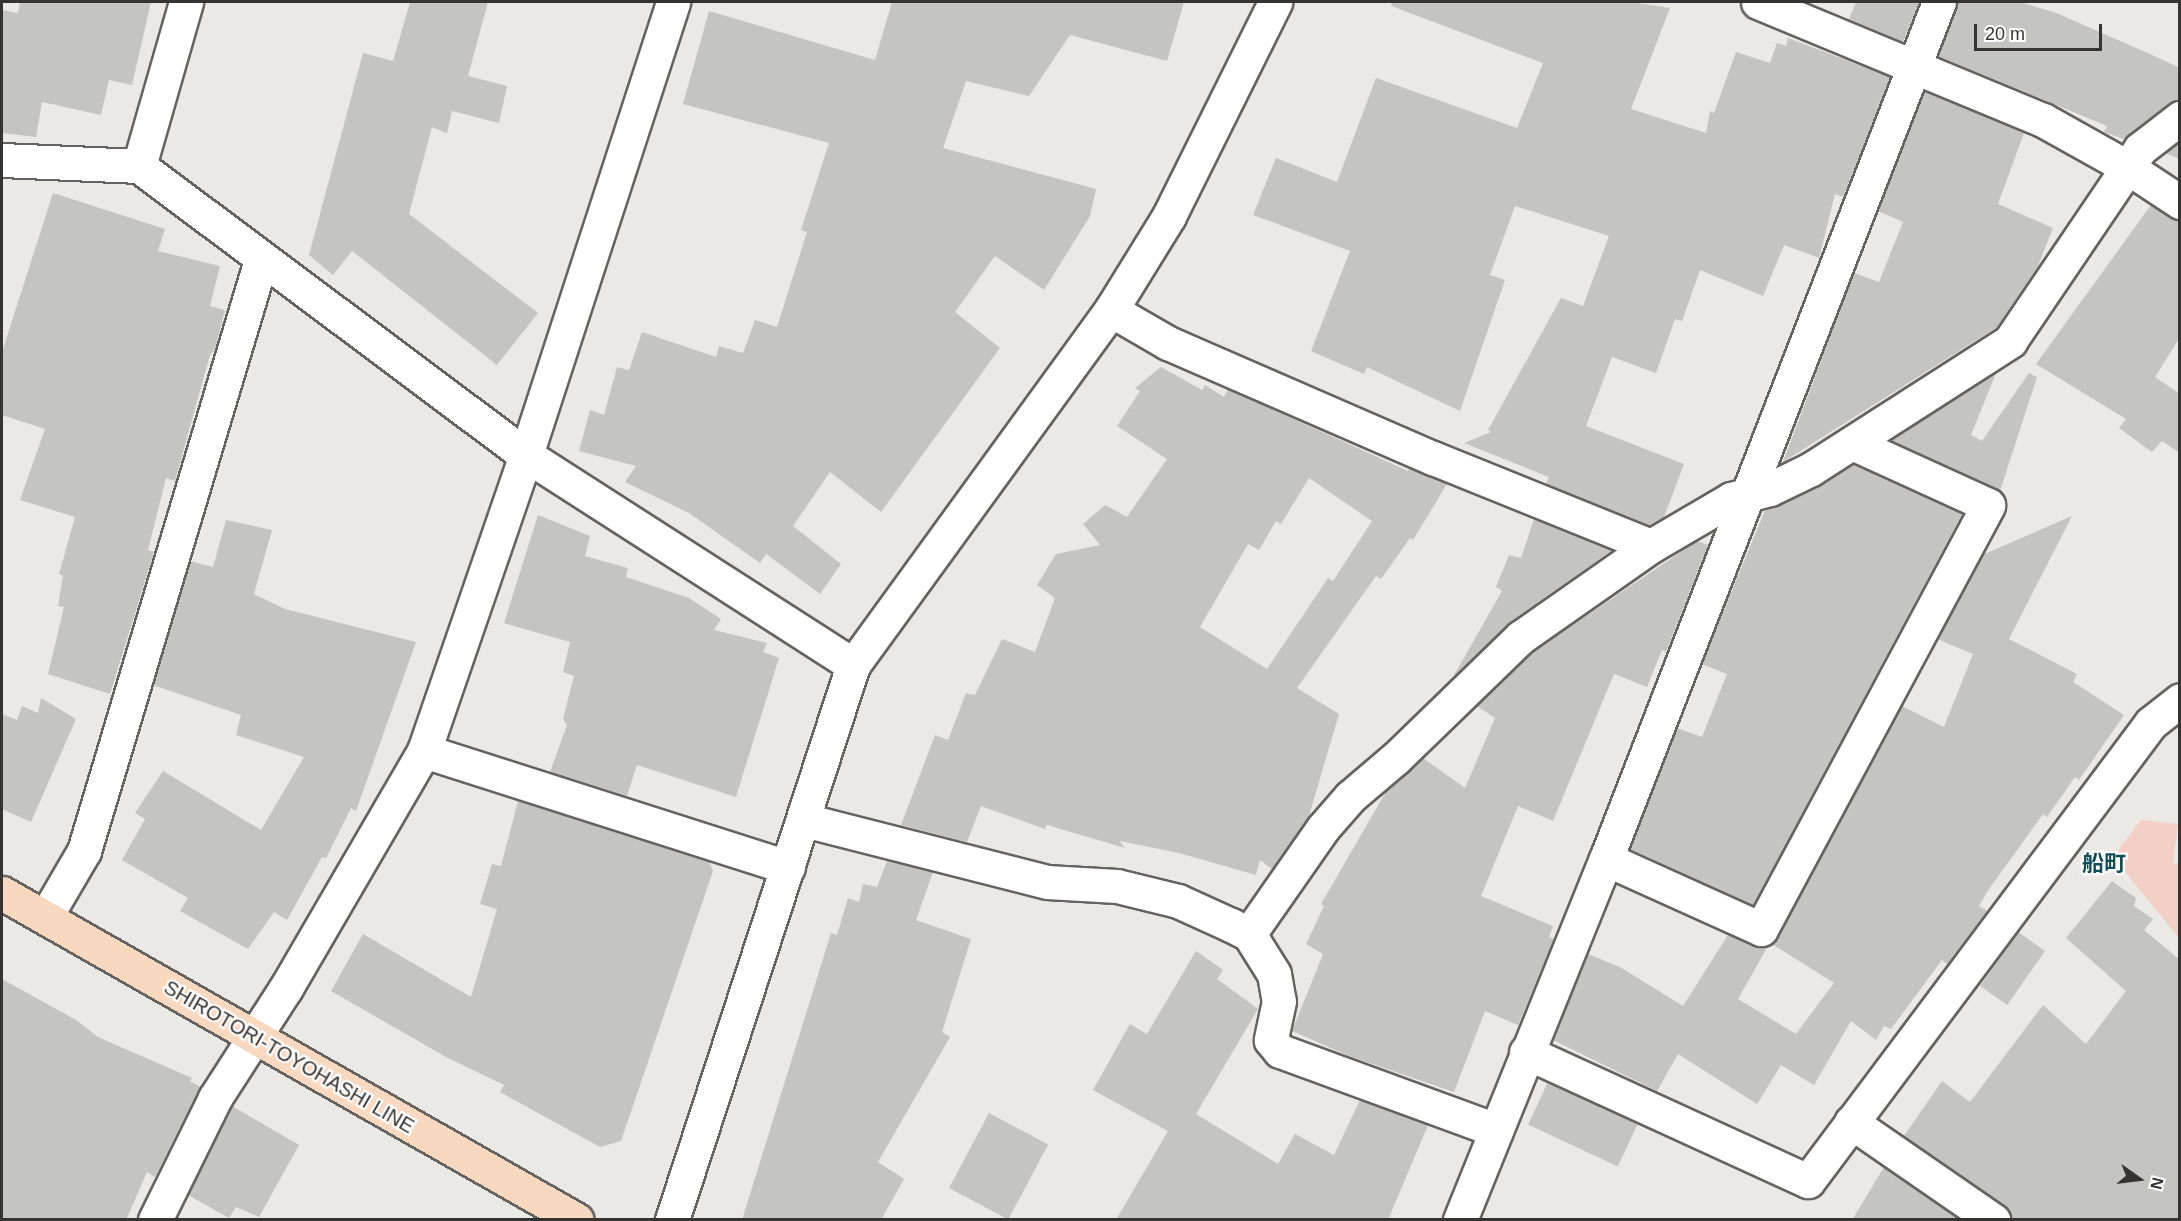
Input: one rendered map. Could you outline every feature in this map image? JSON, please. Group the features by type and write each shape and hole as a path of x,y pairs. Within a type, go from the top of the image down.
{"main road":[{"name":"SHIROTORI-TOYOHASHI LINE","path":"2,893 46,916 255,1039 577,1220"}],"street":[{"path":"139,166 186,2"},
{"path":"155,1220 215,1098 255,1039 423,751 526,455 673,2"},
{"path":"672,1220 853,665 1111,310 1169,216 1275,2"},
{"path":"1758,2 1915,63 2043,120 2127,167 2180,202"},
{"path":"1460,1220 1606,859 1745,495 1939,2"},
{"path":"1249,934 1323,828 1350,797 1396,758 1521,637 1651,546 1731,499 1770,489 1854,444 2010,342 2127,167 2140,150 2180,118"},
{"path":"2,160 139,166 261,260 526,455 853,665"},
{"path":"46,916 84,852 261,260"},
{"path":"1111,310 1168,344 1651,546"},
{"path":"1606,859 1761,929 1988,505 1854,444"},
{"path":"1526,1053 1808,1181 2151,723 2180,700"},
{"path":"423,751 788,867"},
{"path":"804,820 1047,882 1117,886 1178,901 1249,934 1274,974 1279,1001 1271,1040 1280,1051 1496,1130"},
{"path":"1851,1122 1993,1220"}],"shaded area":[{"path":"2141,820 2178,824 2173,864 2179,863 2179,938 2113,857"}],"building":[{"path":"20,2 151,2 132,85 109,80 101,115 42,102 36,137 2,133 2,10 18,13"},
{"path":"410,2 488,2 468,76 507,86 499,123 452,111 447,133 432,127 409,214 538,313 497,365 352,251 333,275 309,255 363,53 393,61"},
{"path":"892,2 1184,2 1167,61 1070,35 1029,96 966,81 943,148 1096,189 1090,216 1044,290 995,256 955,312 1000,348 881,512 830,472 793,526 841,564 820,594 766,554 760,563 689,513 625,482 636,466 579,451 590,410 604,415 617,367 629,370 642,332 716,357 719,346 743,353 755,320 777,327 807,232 801,230 829,143 683,104 709,11 875,60"},
{"path":"1392,2 1631,2 1670,8 1631,109 1706,133 1710,111 1714,113 1736,52 1770,63 1777,43 1786,46 1788,38 1890,77 1843,197 1835,194 1819,258 1784,245 1763,296 1700,270 1682,321 1675,319 1656,373 1612,357 1586,426 1684,464 1664,517 1649,525 1546,484 1549,477 1464,443 1491,432 1488,430 1561,298 1583,306 1609,236 1515,206 1490,275 1505,280 1460,411 1367,367 1364,374 1311,351 1350,251 1253,215 1276,158 1337,182 1376,78 1517,128 1543,63 1391,6"},
{"path":"1856,2 1919,2 1903,42 1849,19"},
{"path":"1957,2 2019,2 2054,12 2150,54 2180,68 2180,100 2169,103 2124,139 2104,132 2107,126 1938,56"},
{"path":"1924,91 2024,133 1998,204 2053,228 2038,266 1997,327 1783,462 1854,273 1879,282 1903,222 1878,211"},
{"path":"2180,142 2180,159 2165,153"},
{"path":"53,193 165,229 158,251 220,266 210,306 225,310 215,349 210,355 175,481 166,478 148,550 154,552 110,694 48,674 64,607 58,606 63,575 59,574 75,517 20,500 45,429 2,415 2,352"},
{"path":"2151,205 2180,221 2180,337 2155,377 2180,394 2180,453 2162,441 2152,452 2119,428 2126,419 2036,364"},
{"path":"1161,367 1202,390 1205,385 1224,397 1228,389 1408,471 1409,468 1447,484 1413,540 1410,538 1381,579 1376,576 1297,688 1339,714 1309,816 1272,869 1260,860 1256,875 1179,853 1120,841 1125,848 1047,825 1045,829 981,806 967,842 901,825 935,735 948,740 966,693 975,695 1002,639 1035,652 1055,598 1037,585 1056,554 1100,545 1083,524 1105,505 1127,517 1167,459 1117,426 1140,391 1135,388","holes":["1309,478 1372,521 1333,581 1328,578 1267,669 1200,627 1248,544 1259,550 1276,521 1281,524"]},
{"path":"1996,373 1971,435 1982,441 2029,373 2037,377 2000,491 1891,440"},
{"path":"1853,464 1962,514 1753,905 1630,849 1677,728 1702,737 1727,674 1702,664 1765,510 1819,486"},
{"path":"538,515 590,536 585,556 628,568 626,577 689,598 721,619 714,630 767,643 763,652 779,658 736,797 637,765 627,796 550,772 567,725 563,719 574,676 563,672 570,642 504,623"},
{"path":"2072,516 2009,639 2077,674 2073,682 2124,715 2079,780 2075,777 2047,817 2043,814 1987,892 1979,906 1987,911 1947,964 1942,960 1891,1029 1884,1026 1876,1040 1851,1021 1814,1085 1781,1065 1757,1104 1678,1054 1657,1091 1553,1040 1588,954 1620,967 1683,1006 1728,935 1754,946 1768,946 1738,999 1796,1034 1834,983 1772,944 1902,706 1944,727 1973,654 1937,639 1982,555"},
{"path":"1534,519 1612,550 1510,622 1453,677 1502,591 1496,587 1509,555 1521,558"},
{"path":"226,520 272,530 254,594 285,609 416,642 356,811 351,808 326,858 322,857 287,920 274,912 248,949 180,911 188,898 122,860 145,819 135,813 163,771 261,830 304,757 236,735 241,715 153,685 190,561 213,567"},
{"path":"1697,541 1708,545 1666,652 1662,650 1647,687 1614,674 1553,821 1518,806 1481,896 1553,926 1549,937 1554,939 1518,1025 1485,1011 1454,1092 1349,1056 1292,1031 1323,954 1306,944 1324,906 1321,904 1387,790 1423,758 1465,788 1495,718 1477,706 1533,652"},
{"path":"41,698 76,719 31,822 2,809 2,714 17,720 22,706 38,713"},
{"path":"518,801 709,861 713,871 621,1141 600,1147 500,1092 504,1085 446,1057 331,991 363,934 471,997 497,909 480,904 492,864 501,866"},
{"path":"887,861 933,872 916,920 971,939 942,1032 950,1037 878,1162 904,1179 881,1220 742,1220 831,933 837,935 848,898 859,902 863,884 877,887"},
{"path":"2112,881 2136,898 2134,906 2153,919 2144,930 2180,960 2180,1220 2011,1220 2004,1205 1904,1136 1942,1081 1970,1102 2043,1005 2086,1044 2126,991 2066,938"},
{"path":"2018,932 2045,951 2007,1005 1980,986"},
{"path":"1196,951 1223,970 1217,979 1258,1009 1196,1114 1278,1164 1295,1134 1334,1155 1360,1100 1428,1125 1388,1220 1116,1220 1168,1131 1093,1090 1130,1024 1147,1034"},
{"path":"2,979 76,1020 98,1037 192,1078 190,1081 200,1087 155,1177 147,1172 126,1220 2,1220"},
{"path":"1548,1082 1638,1124 1618,1166 1528,1125"},
{"path":"232,1106 299,1145 259,1217 236,1207 229,1218 188,1195"},
{"path":"989,1113 1048,1144 1008,1220 949,1188"},
{"path":"1884,1167 1959,1220 1852,1220"}],"district":[{"name":"船町","path":"2104,864"}]}
